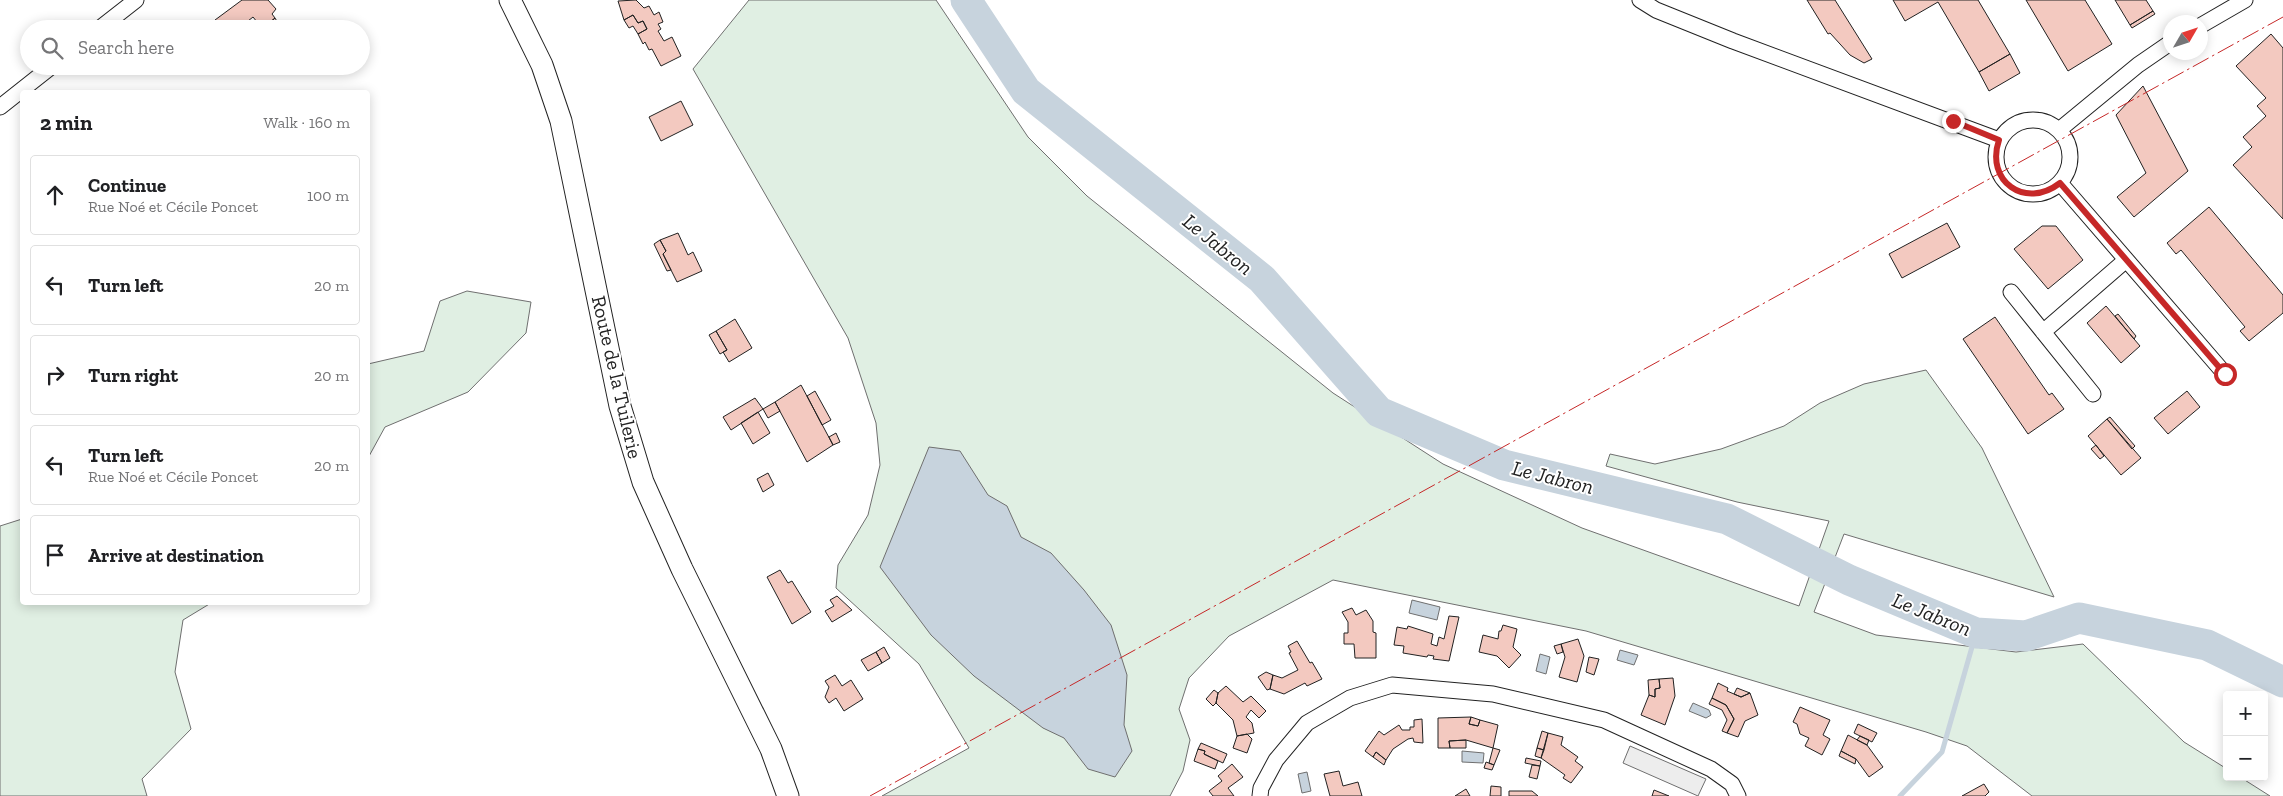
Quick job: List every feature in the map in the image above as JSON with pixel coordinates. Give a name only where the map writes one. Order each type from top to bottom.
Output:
[{"type":"main road","name":"Route de la Tuilerie","points":[[510,0],[542,64],[561,121],[620,406],[643,482],[682,570],[771,749],[788,796]]},
{"type":"street","points":[[110,20],[136,0]]},
{"type":"street","points":[[1640,0],[1656,10],[1999,140]]},
{"type":"street","points":[[2208,21],[2245,0]]},
{"type":"street","points":[[2059,130],[2138,65],[2163,48]]},
{"type":"street","points":[[22,90],[41,75]]},
{"type":"street","points":[[0,107],[20,91]]},
{"type":"street","points":[[2042,120],[2059,130],[2065,137],[2070,156],[2066,175],[2060,183],[2052,189],[2034,194],[2015,190],[2007,184],[1997,168],[1995,158],[1999,140],[2012,125],[2022,121],[2042,120]]},
{"type":"street","points":[[2060,183],[2225,374]]},
{"type":"street","points":[[2044,332],[2126,260]]},
{"type":"street","points":[[2010,292],[2093,394]]},
{"type":"street","points":[[1260,796],[1261,788],[1276,760],[1307,723],[1350,698],[1392,685],[1494,694],[1604,720],[1711,769],[1732,784],[1738,796]]},
{"type":"green space","points":[[749,0],[936,0],[1028,137],[1087,196],[1333,393],[1443,464],[1582,528],[1799,606],[1829,521],[1737,502],[1606,466],[1610,454],[1655,464],[1721,449],[1784,426],[1820,403],[1864,384],[1926,370],[1982,448],[2054,597],[1844,534],[1814,612],[1876,635],[2016,652],[2083,644],[2184,742],[2223,766],[2223,781],[2246,781],[2270,796],[2032,796],[1967,746],[1926,732],[1586,631],[1333,580],[1229,636],[1189,678],[1179,709],[1190,740],[1183,771],[1170,796],[882,796],[969,748],[919,664],[836,588],[838,565],[868,515],[880,465],[876,423],[848,338],[693,69]]},
{"type":"green space","points":[[467,291],[531,302],[526,333],[468,392],[385,427],[370,454],[370,364],[424,351],[440,301]]},
{"type":"green space","points":[[20,520],[20,605],[208,605],[183,620],[175,672],[191,729],[142,779],[147,796],[0,796],[0,526]]},
{"type":"shaded area","points":[[929,447],[960,451],[988,495],[1007,506],[1021,537],[1051,553],[1084,590],[1111,625],[1127,675],[1124,725],[1132,751],[1115,777],[1088,769],[1064,738],[1043,728],[974,676],[931,635],[880,567]]},
{"type":"shaded area","points":[[1412,600],[1440,607],[1437,620],[1409,613]]},
{"type":"shaded area","points":[[1620,650],[1638,655],[1634,665],[1617,660]]},
{"type":"shaded area","points":[[1540,654],[1550,657],[1546,674],[1536,671]]},
{"type":"shaded area","points":[[1693,703],[1709,710],[1711,715],[1706,718],[1689,711]]},
{"type":"shaded area","points":[[1630,746],[1706,779],[1698,796],[1623,763]]},
{"type":"shaded area","points":[[1462,751],[1484,753],[1483,763],[1462,762]]},
{"type":"shaded area","points":[[1307,772],[1311,791],[1302,793],[1298,774]]},
{"type":"building","points":[[242,0],[268,0],[276,9],[272,14],[275,18],[272,20],[255,20],[253,17],[249,20],[215,20]]},
{"type":"building","points":[[636,0],[644,8],[649,6],[654,15],[659,12],[663,22],[658,24],[661,29],[658,31],[664,41],[672,37],[681,56],[661,66],[652,49],[649,50],[645,42],[643,44],[638,34],[647,29],[643,21],[638,23],[633,15],[624,20],[618,1]]},
{"type":"building","points":[[1807,0],[1835,0],[1872,59],[1864,63],[1850,55],[1830,33],[1828,34]]},
{"type":"building","points":[[1893,0],[1978,0],[2010,54],[1979,72],[1938,2],[1905,21]]},
{"type":"building","points":[[2026,0],[2085,0],[2112,44],[2068,71]]},
{"type":"building","points":[[2115,0],[2146,0],[2153,11],[2130,25]]},
{"type":"building","points":[[2153,11],[2155,14],[2132,28],[2130,25]]},
{"type":"building","points":[[633,15],[638,23],[643,21],[647,29],[638,34],[633,26],[629,28],[624,20]]},
{"type":"building","points":[[2271,34],[2283,48],[2283,219],[2233,165],[2252,147],[2243,137],[2266,116],[2257,106],[2266,98],[2236,66]]},
{"type":"building","points":[[2010,54],[2020,73],[1989,91],[1979,72]]},
{"type":"building","points":[[2143,86],[2188,171],[2134,217],[2117,197],[2146,173],[2116,115]]},
{"type":"building","points":[[681,101],[693,125],[661,141],[649,117]]},
{"type":"building","points":[[2209,207],[2283,295],[2283,313],[2249,341],[2240,331],[2245,327],[2181,250],[2176,254],[2167,243]]},
{"type":"building","points":[[1947,223],[1960,247],[1902,278],[1889,254]]},
{"type":"building","points":[[2042,226],[2056,226],[2083,260],[2048,289],[2014,249]]},
{"type":"building","points":[[678,233],[688,255],[693,252],[702,271],[677,282],[663,254],[666,251],[660,240]]},
{"type":"building","points":[[660,240],[666,251],[663,254],[671,270],[667,271],[654,244]]},
{"type":"building","points":[[2106,306],[2140,346],[2121,363],[2087,323]]},
{"type":"building","points":[[2118,314],[2136,336],[2134,339],[2115,316]]},
{"type":"building","points":[[1995,317],[2049,395],[2052,393],[2064,409],[2028,434],[1963,339]]},
{"type":"building","points":[[735,319],[752,348],[729,362],[723,352],[727,350],[716,331]]},
{"type":"building","points":[[716,331],[727,350],[720,354],[709,335]]},
{"type":"building","points":[[801,385],[833,445],[807,462],[775,402]]},
{"type":"building","points":[[815,391],[831,420],[822,425],[807,396]]},
{"type":"building","points":[[2187,391],[2200,407],[2168,434],[2154,418]]},
{"type":"building","points":[[755,398],[763,409],[731,430],[723,417]]},
{"type":"building","points":[[775,402],[780,411],[768,418],[763,409]]},
{"type":"building","points":[[758,412],[770,433],[753,444],[741,423]]},
{"type":"building","points":[[2110,417],[2135,446],[2132,449],[2107,419]]},
{"type":"building","points":[[2107,419],[2141,458],[2121,475],[2088,436]]},
{"type":"building","points":[[836,433],[840,442],[833,445],[829,437]]},
{"type":"building","points":[[2096,445],[2104,456],[2100,459],[2091,449]]},
{"type":"building","points":[[768,473],[774,485],[763,492],[757,479]]},
{"type":"building","points":[[780,570],[788,583],[792,581],[811,612],[792,624],[767,577]]},
{"type":"building","points":[[837,596],[852,610],[832,622],[825,611],[834,606],[830,600]]},
{"type":"building","points":[[1352,608],[1356,615],[1366,610],[1373,621],[1373,632],[1376,633],[1376,658],[1355,658],[1354,644],[1344,644],[1344,633],[1348,633],[1348,622],[1342,612]]},
{"type":"building","points":[[1449,616],[1459,617],[1449,661],[1433,659],[1434,656],[1428,655],[1427,657],[1403,653],[1404,646],[1394,645],[1397,627],[1407,629],[1408,626],[1433,634],[1431,644],[1437,646],[1439,637],[1444,639]]},
{"type":"building","points":[[1503,625],[1517,629],[1513,647],[1521,655],[1509,668],[1497,656],[1479,652],[1483,635],[1498,639],[1499,631],[1501,631]]},
{"type":"building","points":[[1578,639],[1584,656],[1577,682],[1559,677],[1565,657],[1561,644]]},
{"type":"building","points":[[1297,641],[1322,679],[1307,686],[1305,683],[1284,694],[1270,689],[1273,675],[1282,678],[1298,670],[1289,653],[1291,652],[1288,646]]},
{"type":"building","points":[[1561,644],[1563,652],[1557,654],[1554,646]]},
{"type":"building","points":[[884,647],[890,658],[882,663],[876,652]]},
{"type":"building","points":[[876,652],[882,663],[868,671],[861,660]]},
{"type":"building","points":[[1589,657],[1599,659],[1594,675],[1586,672]]},
{"type":"building","points":[[1266,672],[1273,675],[1270,689],[1267,690],[1258,677]]},
{"type":"building","points":[[835,675],[842,686],[851,680],[863,699],[844,711],[836,698],[829,703],[825,697],[829,687],[825,681]]},
{"type":"building","points":[[1673,678],[1675,696],[1665,725],[1641,715],[1649,695],[1655,697],[1655,689],[1660,688],[1659,679]]},
{"type":"building","points":[[1659,679],[1660,688],[1655,689],[1655,697],[1649,695],[1648,680]]},
{"type":"building","points":[[1718,683],[1728,688],[1727,691],[1741,697],[1750,693],[1758,715],[1745,721],[1738,737],[1727,733],[1734,719],[1726,705],[1712,698]]},
{"type":"building","points":[[1226,686],[1243,702],[1251,696],[1266,711],[1259,718],[1251,710],[1246,717],[1252,723],[1254,733],[1237,736],[1233,720],[1216,703],[1218,693]]},
{"type":"building","points":[[1737,688],[1750,693],[1741,697],[1734,694]]},
{"type":"building","points":[[1214,690],[1218,693],[1216,703],[1213,706],[1206,699]]},
{"type":"building","points":[[1712,698],[1726,705],[1734,719],[1727,733],[1722,731],[1727,720],[1722,710],[1709,704]]},
{"type":"building","points":[[1800,707],[1830,720],[1823,735],[1830,739],[1822,755],[1805,746],[1809,738],[1800,734],[1797,724],[1793,722]]},
{"type":"building","points":[[1471,717],[1469,724],[1478,726],[1480,720],[1498,725],[1493,748],[1466,740],[1449,741],[1450,748],[1438,748],[1438,718]]},
{"type":"building","points":[[1471,717],[1480,720],[1478,726],[1469,724]]},
{"type":"building","points":[[1422,719],[1423,743],[1414,742],[1413,738],[1408,739],[1393,749],[1386,760],[1376,752],[1373,757],[1365,751],[1379,731],[1384,735],[1399,725],[1402,730],[1410,730],[1410,727],[1414,727],[1414,720]]},
{"type":"building","points":[[1858,724],[1877,733],[1872,742],[1854,733]]},
{"type":"building","points":[[1542,731],[1548,733],[1544,750],[1537,748]]},
{"type":"building","points":[[1548,733],[1563,737],[1561,745],[1578,757],[1575,761],[1583,767],[1571,783],[1563,778],[1565,775],[1541,758]]},
{"type":"building","points":[[1247,734],[1252,739],[1247,753],[1233,748],[1237,736]]},
{"type":"building","points":[[1848,735],[1867,745],[1883,767],[1869,777],[1856,759],[1841,751]]},
{"type":"building","points":[[1860,736],[1869,740],[1867,745],[1857,740]]},
{"type":"building","points":[[1466,740],[1466,748],[1450,748],[1449,741]]},
{"type":"building","points":[[1201,743],[1227,754],[1223,763],[1204,754],[1205,751],[1198,749]]},
{"type":"building","points":[[1493,748],[1500,750],[1494,765],[1489,763]]},
{"type":"building","points":[[1537,748],[1544,750],[1541,758],[1535,756]]},
{"type":"building","points":[[1198,749],[1205,751],[1204,754],[1218,761],[1215,769],[1194,761]]},
{"type":"building","points":[[1841,751],[1856,759],[1855,764],[1839,756]]},
{"type":"building","points":[[1376,752],[1386,760],[1384,765],[1373,757]]},
{"type":"building","points":[[1526,758],[1541,761],[1540,766],[1525,763]]},
{"type":"building","points":[[1486,762],[1494,765],[1492,770],[1484,768]]},
{"type":"building","points":[[1232,764],[1243,777],[1228,788],[1234,796],[1213,796],[1209,791],[1222,781],[1218,776]]},
{"type":"building","points":[[1532,765],[1540,766],[1537,779],[1529,777]]},
{"type":"building","points":[[1339,771],[1343,786],[1358,782],[1362,796],[1330,796],[1324,774]]},
{"type":"building","points":[[1984,784],[1989,792],[1985,796],[1962,796]]},
{"type":"building","points":[[1491,786],[1501,787],[1501,796],[1490,796]]},
{"type":"building","points":[[1466,789],[1470,796],[1455,796]]},
{"type":"building","points":[[1654,790],[1669,796],[1652,796]]},
{"type":"building","points":[[1509,791],[1532,791],[1538,796],[1509,796]]},
{"type":"waterway","name":"Le Jabron","points":[[966,0],[1026,91],[1262,279],[1379,412],[1504,465],[1727,519],[1849,580],[1976,633],[2026,636],[2079,618],[2207,645],[2283,682]]},
{"type":"waterway","points":[[1900,796],[1942,752],[1976,633]]},
{"type":"power","points":[[870,796],[2283,17]]},
{"type":"route","points":[[1953,121],[1999,140],[1995,158],[1997,168],[2007,184],[2015,190],[2034,194],[2052,189],[2060,183],[2225,374]]}]
